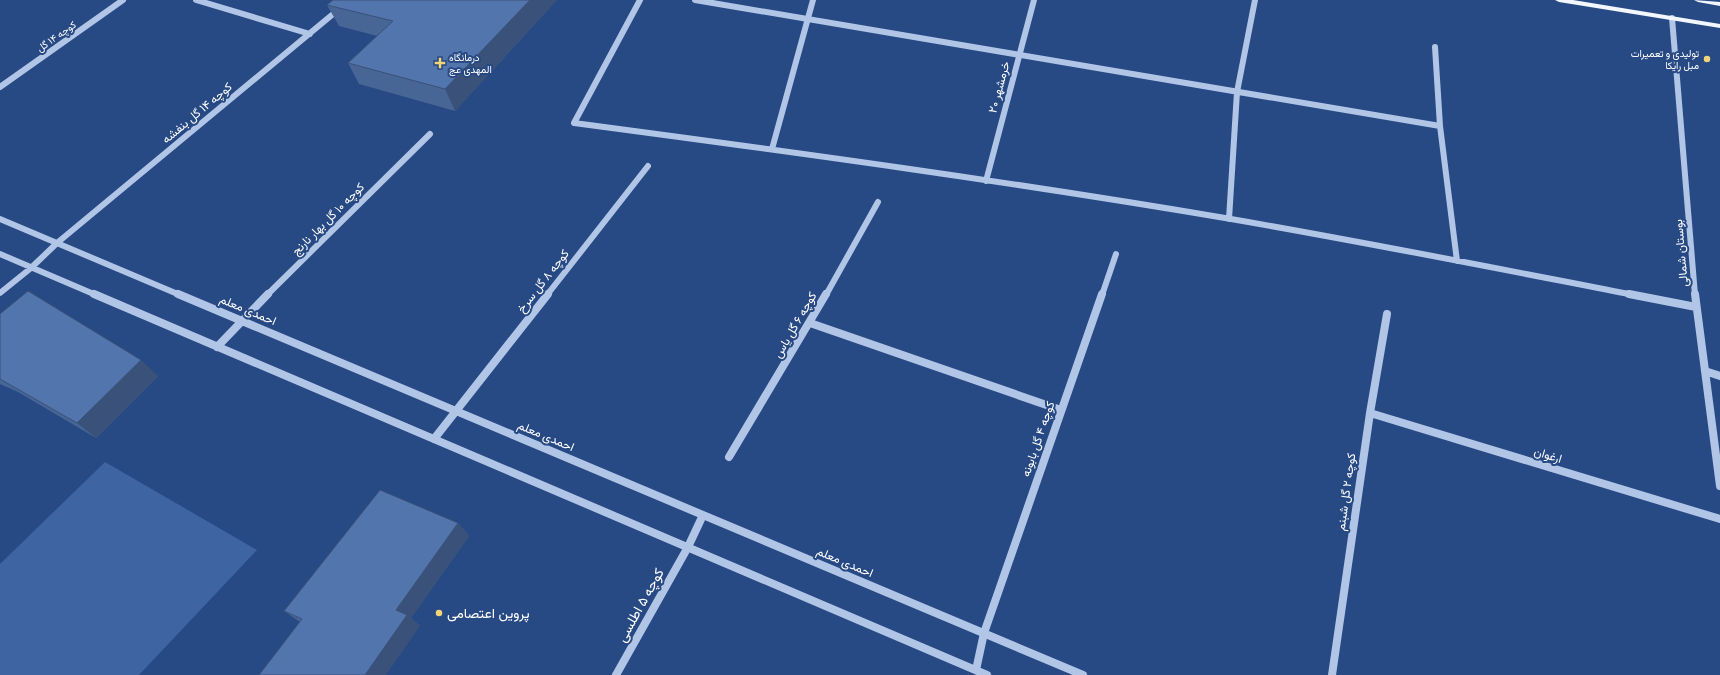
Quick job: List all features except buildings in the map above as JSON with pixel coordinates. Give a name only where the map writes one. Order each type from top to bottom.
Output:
[{"type":"main road","points":[[1559,0],[1720,26]]},
{"type":"main road","points":[[1698,0],[1720,4]]},
{"type":"street","name":"کوچه ۱۴ گل","points":[[0,87],[123,0]]},
{"type":"street","points":[[196,0],[310,34]]},
{"type":"street","name":"کوچه ۱۴ گل بنفشه","points":[[0,293],[31,268],[57,243],[350,0]]},
{"type":"street","points":[[640,0],[574,123],[772,149],[986,180],[1230,219],[1457,260],[1696,307]]},
{"type":"street","points":[[695,0],[1440,126]]},
{"type":"street","points":[[772,149],[813,0]]},
{"type":"street","name":"خرمشهر ۲۰","points":[[986,180],[1034,0]]},
{"type":"street","points":[[1230,219],[1237,92],[1256,0]]},
{"type":"street","name":"بوستان شمالی","points":[[1672,18],[1696,307],[1720,486]]},
{"type":"street","points":[[1436,47],[1440,126],[1457,260]]},
{"type":"street","name":"کوچه ۱۰ گل بهار نارنج","points":[[217,347],[241,321],[430,134]]},
{"type":"street","name":"کوچه ۸ گل سرخ","points":[[434,439],[648,166]]},
{"type":"street","name":"کوچه ۶ گل یاس","points":[[729,458],[810,324],[878,202]]},
{"type":"street","name":"احمدی معلم","points":[[0,219],[1083,675]]},
{"type":"street","points":[[0,254],[987,675]]},
{"type":"street","name":"کوچه ۴ گل بابونه","points":[[976,670],[984,633],[1116,254]]},
{"type":"street","name":"کوچه ۲ گل شبنم","points":[[1332,675],[1370,414],[1387,314]]},
{"type":"street","points":[[810,324],[1061,410]]},
{"type":"street","points":[[1705,371],[1720,376]]},
{"type":"street","name":"ارغوان","points":[[1370,414],[1720,519]]},
{"type":"street","name":"کوچه ۵ اطلسی","points":[[616,675],[688,547],[703,515]]},
{"type":"shaded area","points":[[105,462],[257,550],[139,675],[0,675],[0,564]]},
{"type":"place","name":"تولیدی و تعمیرات مبل رایکا","points":[[1707,59]]},
{"type":"place","name":"درمانگاه المهدی عج","points":[[440,63]]},
{"type":"place","name":"پروین اعتصامی","points":[[439,613]]}]
